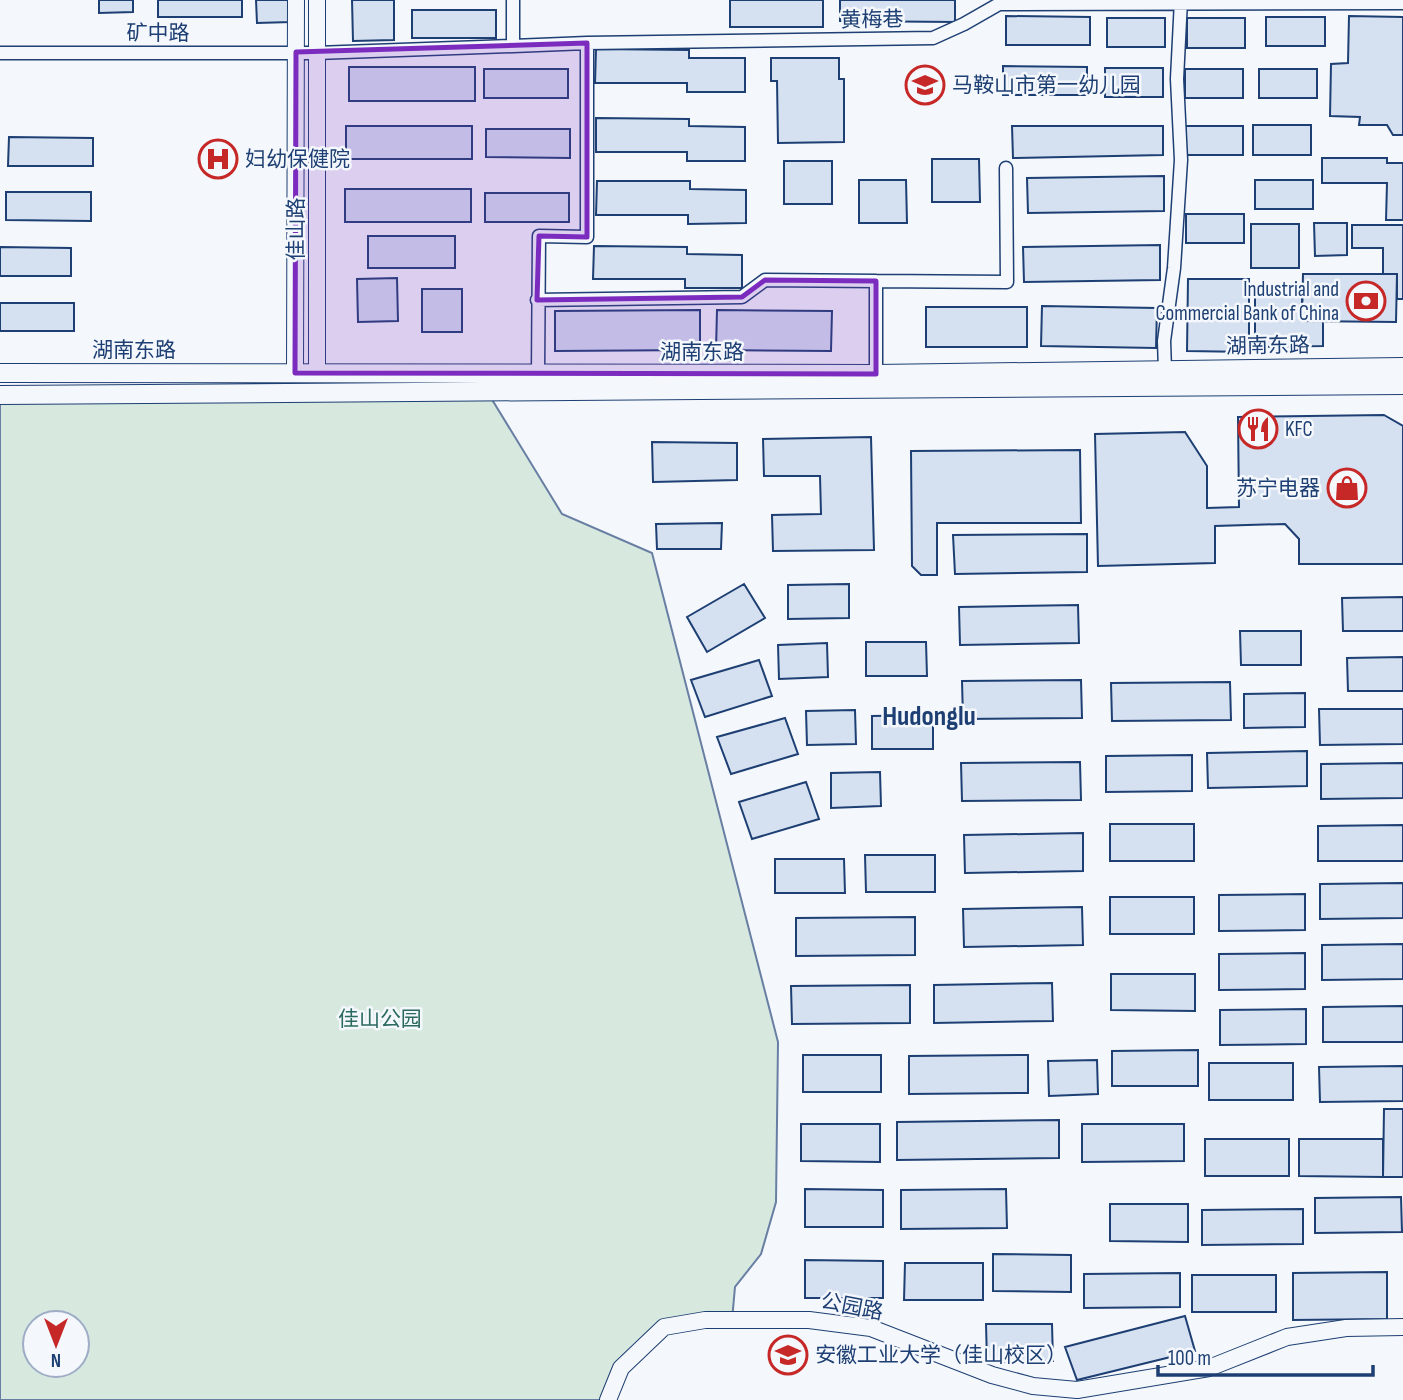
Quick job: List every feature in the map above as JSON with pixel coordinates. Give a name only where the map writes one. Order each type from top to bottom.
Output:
[{"type":"main road","name":"湖南东路","points":[[0,373],[876,374],[1403,367]]},
{"type":"main road","points":[[0,395],[1403,385]]},
{"type":"street","name":"佳山路","points":[[295,373],[296,0]]},
{"type":"street","name":"佳山路","points":[[317,0],[317,373]]},
{"type":"street","points":[[316,53],[513,46],[513,0]]},
{"type":"street","points":[[1165,370],[1164,341],[1174,268],[1181,160],[1177,79],[1181,2]]},
{"type":"street","name":"黄梅巷","points":[[513,46],[933,38],[999,4],[1403,3]]},
{"type":"street","points":[[538,374],[539,236],[587,237],[587,43]]},
{"type":"street","name":"矿中路","points":[[0,53],[316,53]]},
{"type":"street","points":[[537,300],[742,297],[765,280],[1007,282],[1006,168]]},
{"type":"street","points":[[876,281],[876,374]]},
{"type":"street","name":"公园路","points":[[608,1400],[621,1368],[664,1327],[705,1320],[809,1320],[871,1328],[992,1375],[1033,1386],[1077,1390],[1209,1368],[1287,1338],[1346,1328],[1403,1327]]},
{"type":"highlighted area","points":[[587,43],[587,237],[539,236],[537,300],[742,297],[765,280],[876,281],[876,374],[295,373],[296,52]]},
{"type":"green space","name":"佳山公园","points":[[488,393],[562,514],[652,553],[778,1042],[776,1202],[761,1254],[735,1287],[732,1320],[664,1327],[620,1367],[607,1400],[0,1400],[0,395]]},
{"type":"building","points":[[99,0],[133,0],[133,12],[99,13]]},
{"type":"building","points":[[158,0],[242,0],[242,17],[158,17]]},
{"type":"building","points":[[256,0],[291,0],[291,22],[257,23]]},
{"type":"building","points":[[352,0],[394,0],[394,40],[353,41]]},
{"type":"building","points":[[730,0],[823,0],[823,27],[730,27]]},
{"type":"building","points":[[840,0],[955,0],[955,22],[840,21]]},
{"type":"building","points":[[412,10],[496,10],[496,38],[412,38]]},
{"type":"building","points":[[1006,16],[1090,17],[1090,45],[1006,45]]},
{"type":"building","points":[[1349,16],[1403,17],[1403,135],[1393,135],[1387,125],[1359,125],[1360,117],[1330,116],[1331,64],[1348,63]]},
{"type":"building","points":[[1266,17],[1325,17],[1325,46],[1266,46]]},
{"type":"building","points":[[1107,18],[1165,18],[1165,47],[1107,47]]},
{"type":"building","points":[[1187,18],[1245,18],[1245,48],[1187,48]]},
{"type":"building","points":[[596,49],[689,50],[689,58],[745,58],[745,92],[687,92],[687,83],[595,83]]},
{"type":"building","points":[[771,58],[839,58],[839,79],[844,79],[844,142],[778,143],[777,81],[771,81]]},
{"type":"building","points":[[1003,66],[1087,67],[1087,95],[1003,95]]},
{"type":"building","points":[[349,67],[475,67],[475,101],[349,101]]},
{"type":"building","points":[[1105,68],[1163,68],[1163,97],[1105,97]]},
{"type":"building","points":[[484,69],[568,69],[568,98],[484,98]]},
{"type":"building","points":[[1185,69],[1243,69],[1243,98],[1185,98]]},
{"type":"building","points":[[1259,69],[1317,69],[1317,98],[1259,98]]},
{"type":"building","points":[[596,118],[689,119],[689,126],[745,127],[745,161],[687,161],[687,152],[596,152]]},
{"type":"building","points":[[1253,125],[1311,125],[1311,155],[1253,155]]},
{"type":"building","points":[[346,126],[472,126],[472,159],[346,159]]},
{"type":"building","points":[[1012,126],[1163,126],[1163,155],[1013,158]]},
{"type":"building","points":[[1185,126],[1243,126],[1243,155],[1185,155]]},
{"type":"building","points":[[486,129],[570,129],[570,158],[486,157]]},
{"type":"building","points":[[9,137],[93,138],[93,166],[8,166]]},
{"type":"building","points":[[1322,158],[1387,158],[1387,163],[1403,163],[1403,220],[1386,220],[1387,183],[1322,183]]},
{"type":"building","points":[[932,159],[979,159],[980,202],[932,202]]},
{"type":"building","points":[[784,161],[832,161],[832,204],[784,204]]},
{"type":"building","points":[[1164,176],[1164,211],[1028,213],[1027,178]]},
{"type":"building","points":[[859,180],[906,180],[907,223],[859,223]]},
{"type":"building","points":[[1255,180],[1313,180],[1313,209],[1255,209]]},
{"type":"building","points":[[597,181],[690,181],[690,189],[746,190],[746,223],[688,224],[688,215],[596,215]]},
{"type":"building","points":[[345,189],[471,189],[471,222],[345,222]]},
{"type":"building","points":[[6,192],[91,192],[91,221],[6,220]]},
{"type":"building","points":[[485,193],[569,193],[569,222],[485,222]]},
{"type":"building","points":[[1186,214],[1244,214],[1244,243],[1186,243]]},
{"type":"building","points":[[1314,223],[1347,223],[1347,255],[1315,256]]},
{"type":"building","points":[[1251,224],[1299,224],[1299,268],[1251,268]]},
{"type":"building","points":[[1352,225],[1403,225],[1403,299],[1397,299],[1397,274],[1383,274],[1383,248],[1352,248]]},
{"type":"building","points":[[368,236],[455,236],[455,268],[368,268]]},
{"type":"building","points":[[1160,245],[1160,280],[1024,282],[1023,247]]},
{"type":"building","points":[[594,246],[687,247],[687,254],[742,255],[742,288],[685,288],[685,279],[593,279]]},
{"type":"building","points":[[0,247],[71,248],[71,276],[0,276]]},
{"type":"building","points":[[1303,274],[1397,274],[1396,322],[1302,321]]},
{"type":"building","points":[[397,278],[398,321],[358,322],[357,279]]},
{"type":"building","points":[[1188,279],[1249,279],[1249,352],[1187,351]]},
{"type":"building","points":[[1302,285],[1302,321],[1323,321],[1323,346],[1255,347],[1255,286]]},
{"type":"building","points":[[422,289],[462,289],[462,332],[422,332]]},
{"type":"building","points":[[0,303],[74,303],[74,331],[0,331]]},
{"type":"building","points":[[1042,306],[1157,308],[1156,348],[1041,346]]},
{"type":"building","points":[[926,307],[1027,307],[1027,347],[926,347]]},
{"type":"building","points":[[700,310],[700,350],[555,351],[555,311]]},
{"type":"building","points":[[717,310],[832,311],[831,351],[716,350]]},
{"type":"building","points":[[1384,415],[1403,426],[1403,564],[1299,564],[1299,539],[1285,524],[1215,526],[1215,563],[1098,566],[1095,434],[1185,432],[1207,466],[1207,508],[1239,507],[1238,417]]},
{"type":"building","points":[[871,437],[874,550],[773,551],[772,515],[821,514],[820,476],[764,476],[763,439]]},
{"type":"building","points":[[652,442],[737,443],[737,480],[653,482]]},
{"type":"building","points":[[1080,450],[1081,523],[937,523],[937,575],[921,575],[912,566],[911,451]]},
{"type":"building","points":[[722,523],[721,549],[657,549],[656,524]]},
{"type":"building","points":[[1087,534],[1087,572],[955,574],[953,535]]},
{"type":"building","points":[[744,584],[765,618],[707,652],[687,617]]},
{"type":"building","points":[[849,584],[849,618],[788,619],[788,585]]},
{"type":"building","points":[[1403,597],[1403,631],[1343,631],[1342,598]]},
{"type":"building","points":[[1078,605],[1079,643],[960,645],[959,607]]},
{"type":"building","points":[[1240,631],[1301,631],[1301,665],[1241,665]]},
{"type":"building","points":[[866,642],[926,642],[927,676],[866,676]]},
{"type":"building","points":[[827,643],[828,677],[779,679],[778,645]]},
{"type":"building","points":[[1403,657],[1403,691],[1348,691],[1347,658]]},
{"type":"building","points":[[759,660],[772,696],[705,717],[691,680]]},
{"type":"building","points":[[1081,680],[1082,718],[963,719],[962,681]]},
{"type":"building","points":[[1230,682],[1231,720],[1112,721],[1111,683]]},
{"type":"building","points":[[1305,693],[1305,727],[1244,728],[1244,694]]},
{"type":"building","points":[[1319,709],[1403,709],[1403,744],[1320,745]]},
{"type":"building","points":[[855,710],[856,744],[807,745],[806,711]]},
{"type":"building","points":[[933,715],[933,749],[872,749],[872,716]]},
{"type":"building","points":[[785,718],[798,754],[731,774],[717,737]]},
{"type":"building","points":[[1307,751],[1307,786],[1208,788],[1207,753]]},
{"type":"building","points":[[1192,755],[1192,791],[1106,792],[1106,756]]},
{"type":"building","points":[[1080,762],[1081,800],[962,801],[961,763]]},
{"type":"building","points":[[1403,763],[1403,798],[1321,799],[1321,764]]},
{"type":"building","points":[[880,772],[881,806],[831,808],[831,773]]},
{"type":"building","points":[[806,782],[819,819],[752,839],[739,802]]},
{"type":"building","points":[[1110,824],[1194,824],[1194,861],[1110,861]]},
{"type":"building","points":[[1403,825],[1403,861],[1318,861],[1318,826]]},
{"type":"building","points":[[1083,833],[1083,871],[965,873],[964,835]]},
{"type":"building","points":[[865,855],[935,855],[935,892],[866,892]]},
{"type":"building","points":[[775,859],[844,859],[845,893],[775,893]]},
{"type":"building","points":[[1403,883],[1403,918],[1320,919],[1320,884]]},
{"type":"building","points":[[1305,894],[1305,930],[1219,931],[1219,895]]},
{"type":"building","points":[[1110,897],[1194,897],[1194,934],[1110,934]]},
{"type":"building","points":[[1082,907],[1083,945],[964,947],[963,909]]},
{"type":"building","points":[[915,917],[915,955],[796,956],[796,918]]},
{"type":"building","points":[[1403,944],[1403,979],[1322,980],[1322,945]]},
{"type":"building","points":[[1305,953],[1305,989],[1219,990],[1219,954]]},
{"type":"building","points":[[1111,974],[1195,974],[1195,1011],[1111,1010]]},
{"type":"building","points":[[1052,983],[1053,1021],[934,1023],[934,985]]},
{"type":"building","points":[[910,985],[910,1023],[792,1024],[791,986]]},
{"type":"building","points":[[1403,1006],[1403,1042],[1323,1042],[1323,1007]]},
{"type":"building","points":[[1306,1009],[1306,1044],[1220,1045],[1220,1010]]},
{"type":"building","points":[[1198,1050],[1198,1086],[1112,1086],[1112,1051]]},
{"type":"building","points":[[803,1055],[881,1055],[881,1092],[803,1092]]},
{"type":"building","points":[[1028,1055],[1028,1093],[909,1094],[909,1056]]},
{"type":"building","points":[[1097,1060],[1098,1094],[1049,1096],[1048,1061]]},
{"type":"building","points":[[1209,1063],[1293,1063],[1293,1100],[1209,1100]]},
{"type":"building","points":[[1403,1066],[1403,1101],[1320,1102],[1319,1067]]},
{"type":"building","points":[[1384,1109],[1403,1109],[1403,1177],[1383,1177]]},
{"type":"building","points":[[1059,1120],[1059,1158],[897,1160],[897,1122]]},
{"type":"building","points":[[801,1124],[880,1124],[880,1162],[801,1161]]},
{"type":"building","points":[[1082,1124],[1184,1124],[1184,1161],[1082,1162]]},
{"type":"building","points":[[1205,1139],[1289,1139],[1289,1176],[1205,1176]]},
{"type":"building","points":[[1299,1139],[1383,1139],[1383,1177],[1299,1176]]},
{"type":"building","points":[[805,1189],[883,1190],[883,1227],[805,1227]]},
{"type":"building","points":[[1006,1189],[1007,1228],[901,1229],[901,1190]]},
{"type":"building","points":[[1401,1197],[1402,1232],[1315,1233],[1315,1198]]},
{"type":"building","points":[[1110,1204],[1188,1204],[1188,1242],[1110,1241]]},
{"type":"building","points":[[1303,1209],[1303,1244],[1202,1245],[1202,1210]]},
{"type":"building","points":[[993,1254],[1071,1255],[1071,1292],[993,1291]]},
{"type":"building","points":[[805,1260],[883,1261],[883,1298],[805,1298]]},
{"type":"building","points":[[905,1263],[983,1263],[983,1300],[904,1300]]},
{"type":"building","points":[[1387,1272],[1387,1319],[1293,1320],[1293,1273]]},
{"type":"building","points":[[1180,1273],[1180,1307],[1084,1308],[1084,1274]]},
{"type":"building","points":[[1192,1275],[1276,1275],[1276,1312],[1192,1312]]},
{"type":"building","points":[[1185,1316],[1195,1351],[1077,1380],[1065,1347]]},
{"type":"building","points":[[986,1324],[1052,1324],[1053,1361],[987,1362]]},
{"type":"place","name":"马鞍山市第一幼儿园","points":[[925,85]]},
{"type":"place","name":"妇幼保健院","points":[[218,159]]},
{"type":"place","name":"Industrial and Commercial Bank of China","points":[[1366,301]]},
{"type":"place","name":"KFC","points":[[1258,429]]},
{"type":"place","name":"苏宁电器","points":[[1347,488]]},
{"type":"place","name":"安徽工业大学（佳山校区）","points":[[788,1355]]},
{"type":"district","name":"Hudonglu","points":[[929,716]]}]
